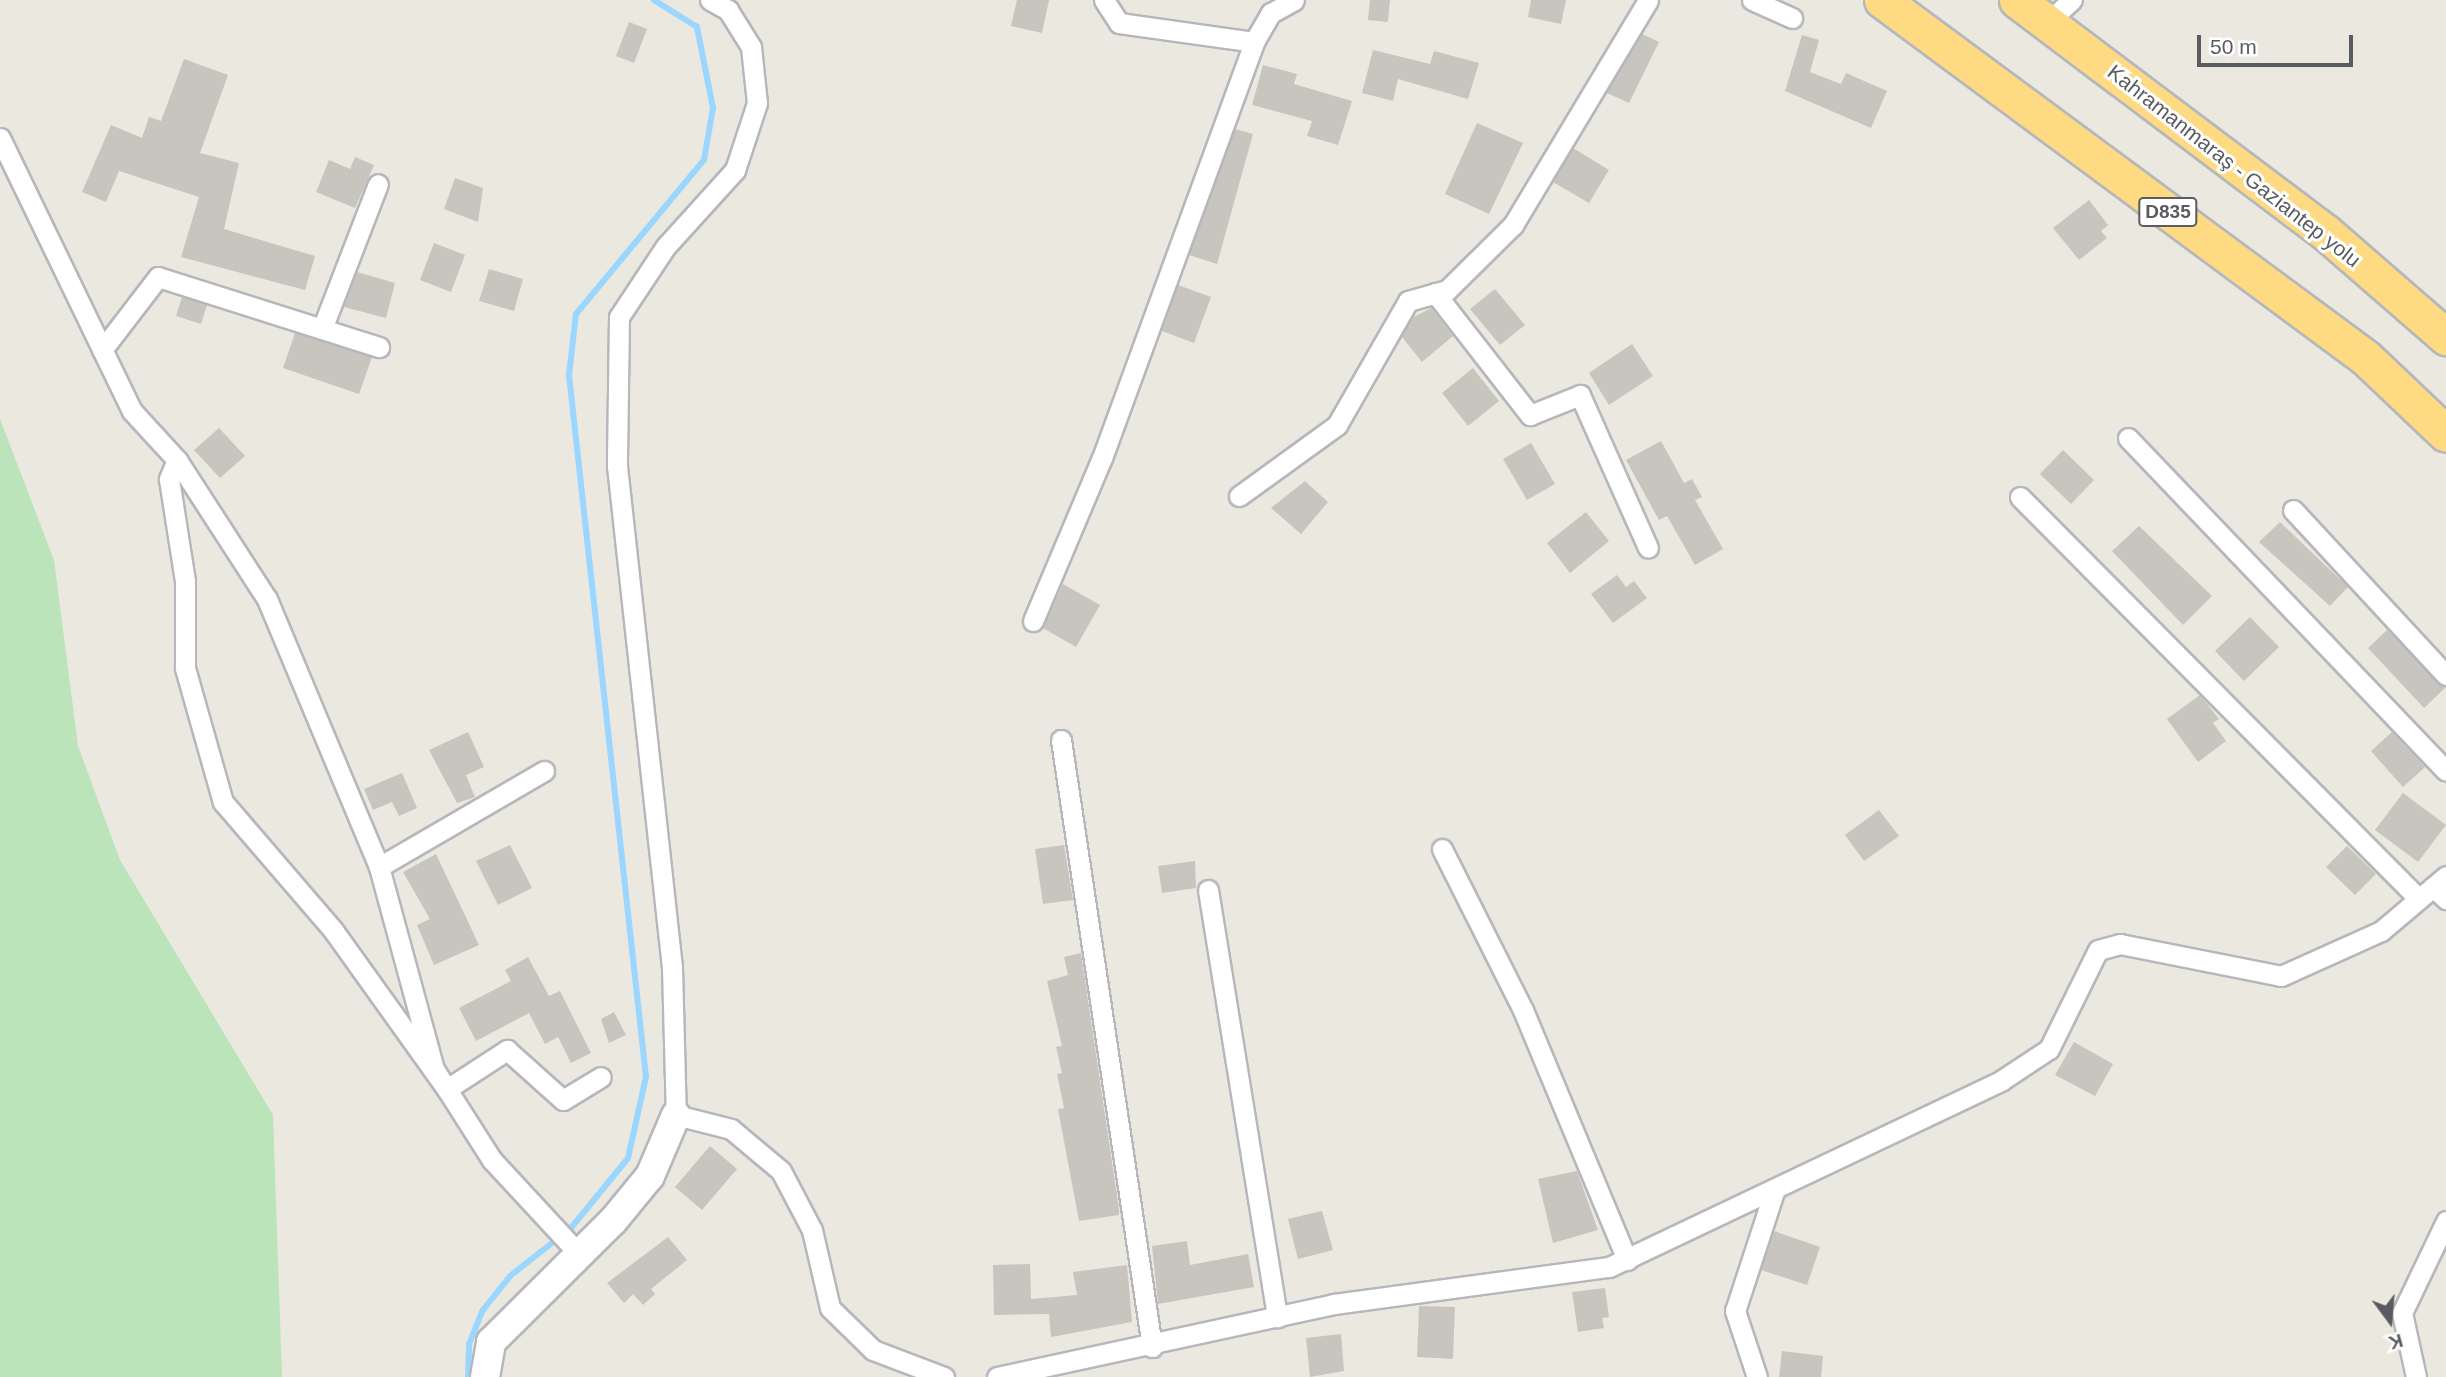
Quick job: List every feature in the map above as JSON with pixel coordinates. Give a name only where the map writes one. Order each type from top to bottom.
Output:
[{"type":"highway","name":"D835","points":[[1882,0],[2366,358],[2446,434]]},
{"type":"highway","name":"Kahramanmaraş - Gaziantep yolu","points":[[2017,0],[2060,11],[2324,230],[2446,337]]},
{"type":"street","points":[[485,1377],[491,1342],[579,1254],[650,1176],[676,1115],[671,954],[618,478],[619,317],[666,246],[735,170],[757,103],[751,47],[728,10],[710,0]]},
{"type":"street","points":[[1104,0],[1119,23],[1254,42]]},
{"type":"street","points":[[1033,621],[1101,458],[1254,42],[1271,13],[1294,0]]},
{"type":"street","points":[[1239,496],[1336,425],[1408,301],[1447,290],[1513,225],[1648,0]]},
{"type":"street","points":[[1752,0],[1792,18]]},
{"type":"street","points":[[0,138],[132,411],[177,460],[267,599],[379,867],[434,1069],[492,1160],[579,1254]]},
{"type":"street","points":[[322,329],[378,184]]},
{"type":"street","points":[[102,349],[158,277],[379,347]]},
{"type":"street","points":[[1436,293],[1530,415],[1580,395],[1648,548]]},
{"type":"street","points":[[2128,438],[2446,771]]},
{"type":"street","points":[[177,460],[169,479],[185,581],[186,668],[223,803],[333,930],[447,1089]]},
{"type":"street","points":[[997,1377],[1152,1347],[1277,1317],[1626,1260],[1774,1192],[2002,1080],[2049,1049],[2098,950],[2120,944],[2281,976],[2381,931],[2436,890],[2020,497]]},
{"type":"street","points":[[2293,510],[2446,675]]},
{"type":"street","points":[[1061,740],[1152,1347]]},
{"type":"street","points":[[379,867],[544,771]]},
{"type":"street","points":[[1442,849],[1523,1010],[1626,1260]]},
{"type":"street","points":[[1208,890],[1277,1317]]},
{"type":"street","points":[[447,1089],[507,1050],[563,1100],[601,1077]]},
{"type":"street","points":[[676,1115],[731,1129],[781,1171],[812,1230],[830,1308],[873,1350],[944,1377]]},
{"type":"street","points":[[1757,1377],[1735,1311],[1774,1192]]},
{"type":"street","points":[[2416,1377],[2402,1313],[2446,1221]]},
{"type":"green space","points":[[0,419],[54,560],[78,746],[120,860],[273,1115],[282,1377],[0,1377]]},
{"type":"building","points":[[1017,0],[1049,0],[1042,33],[1011,26]]},
{"type":"building","points":[[1370,0],[1390,0],[1388,22],[1368,20]]},
{"type":"building","points":[[1531,0],[1566,0],[1561,24],[1528,17]]},
{"type":"building","points":[[629,22],[647,29],[634,63],[616,56]]},
{"type":"building","points":[[1642,34],[1659,42],[1629,103],[1607,93]]},
{"type":"building","points":[[1802,35],[1819,40],[1810,72],[1841,84],[1846,73],[1887,91],[1871,128],[1785,91]]},
{"type":"building","points":[[1373,50],[1430,64],[1434,51],[1479,63],[1468,99],[1398,79],[1393,101],[1362,93]]},
{"type":"building","points":[[184,59],[228,75],[200,153],[239,163],[224,229],[315,256],[305,290],[181,257],[199,197],[119,171],[106,202],[82,192],[111,125],[142,138],[149,117],[161,121]]},
{"type":"building","points":[[1263,65],[1297,74],[1294,84],[1352,101],[1338,145],[1307,136],[1312,121],[1252,105]]},
{"type":"building","points":[[1477,123],[1523,143],[1489,214],[1445,194]]},
{"type":"building","points":[[1235,129],[1253,134],[1217,264],[1189,255]]},
{"type":"building","points":[[1573,148],[1609,170],[1589,203],[1553,182]]},
{"type":"building","points":[[355,157],[374,165],[355,208],[316,192],[329,160],[350,169]]},
{"type":"building","points":[[455,178],[483,188],[478,222],[444,209]]},
{"type":"building","points":[[2089,200],[2108,225],[2101,231],[2107,238],[2079,260],[2053,228]]},
{"type":"building","points":[[434,243],[465,255],[451,292],[420,280]]},
{"type":"building","points":[[489,269],[523,279],[514,311],[479,301]]},
{"type":"building","points":[[357,272],[395,283],[386,318],[344,307]]},
{"type":"building","points":[[1178,285],[1211,297],[1194,343],[1162,331]]},
{"type":"building","points":[[1495,289],[1525,325],[1500,345],[1470,309]]},
{"type":"building","points":[[182,297],[207,305],[201,324],[176,316]]},
{"type":"building","points":[[1431,308],[1453,336],[1422,362],[1402,337],[1412,318]]},
{"type":"building","points":[[295,333],[372,357],[359,394],[283,368]]},
{"type":"building","points":[[1632,344],[1653,376],[1609,405],[1589,373]]},
{"type":"building","points":[[1473,368],[1499,401],[1468,426],[1442,393]]},
{"type":"building","points":[[219,428],[245,456],[220,478],[194,450]]},
{"type":"building","points":[[1661,441],[1684,483],[1692,479],[1702,497],[1695,500],[1723,549],[1695,565],[1667,516],[1659,520],[1626,460]]},
{"type":"building","points":[[1531,443],[1555,484],[1527,500],[1503,459]]},
{"type":"building","points":[[2063,450],[2094,480],[2071,504],[2040,474]]},
{"type":"building","points":[[1305,481],[1328,502],[1301,534],[1271,508]]},
{"type":"building","points":[[1586,512],[1609,541],[1570,573],[1547,543]]},
{"type":"building","points":[[2280,522],[2348,587],[2330,606],[2259,542]]},
{"type":"building","points":[[2139,526],[2212,596],[2183,625],[2112,551]]},
{"type":"building","points":[[1617,575],[1626,587],[1634,581],[1647,598],[1613,623],[1591,594]]},
{"type":"building","points":[[1063,584],[1100,605],[1076,647],[1043,628]]},
{"type":"building","points":[[2250,617],[2279,647],[2244,681],[2215,651]]},
{"type":"building","points":[[2387,630],[2446,687],[2424,708],[2368,648]]},
{"type":"building","points":[[2200,695],[2219,719],[2213,723],[2226,741],[2198,762],[2167,719]]},
{"type":"building","points":[[468,732],[484,767],[466,775],[475,797],[457,803],[429,750]]},
{"type":"building","points":[[2392,732],[2425,767],[2403,787],[2371,751]]},
{"type":"building","points":[[402,773],[417,808],[399,816],[392,802],[373,810],[364,789]]},
{"type":"building","points":[[2403,793],[2446,825],[2418,862],[2375,830]]},
{"type":"building","points":[[1879,810],[1899,836],[1864,861],[1845,835]]},
{"type":"building","points":[[510,845],[532,888],[498,905],[476,861]]},
{"type":"building","points":[[1064,845],[1073,900],[1043,904],[1035,849]]},
{"type":"building","points":[[2347,846],[2376,874],[2355,895],[2326,867]]},
{"type":"building","points":[[436,854],[479,945],[434,965],[417,925],[430,919],[403,872]]},
{"type":"building","points":[[1195,861],[1196,888],[1162,893],[1158,866]]},
{"type":"building","points":[[1081,953],[1119,1215],[1079,1221],[1058,1109],[1064,1108],[1057,1074],[1062,1073],[1056,1047],[1062,1046],[1047,981],[1068,975],[1064,957]]},
{"type":"building","points":[[528,957],[549,996],[560,991],[591,1053],[571,1063],[558,1037],[545,1044],[529,1013],[476,1041],[459,1008],[511,981],[505,970]]},
{"type":"building","points":[[614,1012],[626,1035],[609,1043],[601,1019]]},
{"type":"building","points":[[2074,1042],[2113,1064],[2095,1096],[2055,1075]]},
{"type":"building","points":[[710,1146],[737,1169],[702,1210],[675,1187]]},
{"type":"building","points":[[1577,1171],[1598,1230],[1553,1243],[1538,1179]]},
{"type":"building","points":[[1322,1211],[1333,1250],[1298,1259],[1288,1219]]},
{"type":"building","points":[[1774,1231],[1820,1247],[1807,1285],[1761,1270]]},
{"type":"building","points":[[668,1237],[687,1260],[651,1289],[655,1294],[643,1305],[633,1294],[624,1303],[607,1283]]},
{"type":"building","points":[[1187,1241],[1190,1265],[1248,1254],[1254,1287],[1158,1304],[1152,1246]]},
{"type":"building","points":[[1030,1264],[1031,1299],[1077,1295],[1073,1272],[1127,1265],[1132,1322],[1051,1337],[1049,1314],[994,1315],[993,1265]]},
{"type":"building","points":[[1605,1288],[1609,1317],[1602,1318],[1604,1328],[1578,1332],[1572,1292]]},
{"type":"building","points":[[1419,1306],[1455,1307],[1453,1359],[1417,1357]]},
{"type":"building","points":[[1341,1334],[1344,1371],[1310,1377],[1306,1338]]},
{"type":"building","points":[[1782,1351],[1823,1356],[1821,1377],[1779,1377]]},
{"type":"waterway","points":[[468,1377],[469,1344],[483,1310],[510,1276],[571,1228],[628,1158],[646,1077],[569,375],[576,314],[704,160],[713,108],[697,27],[654,0]]}]
